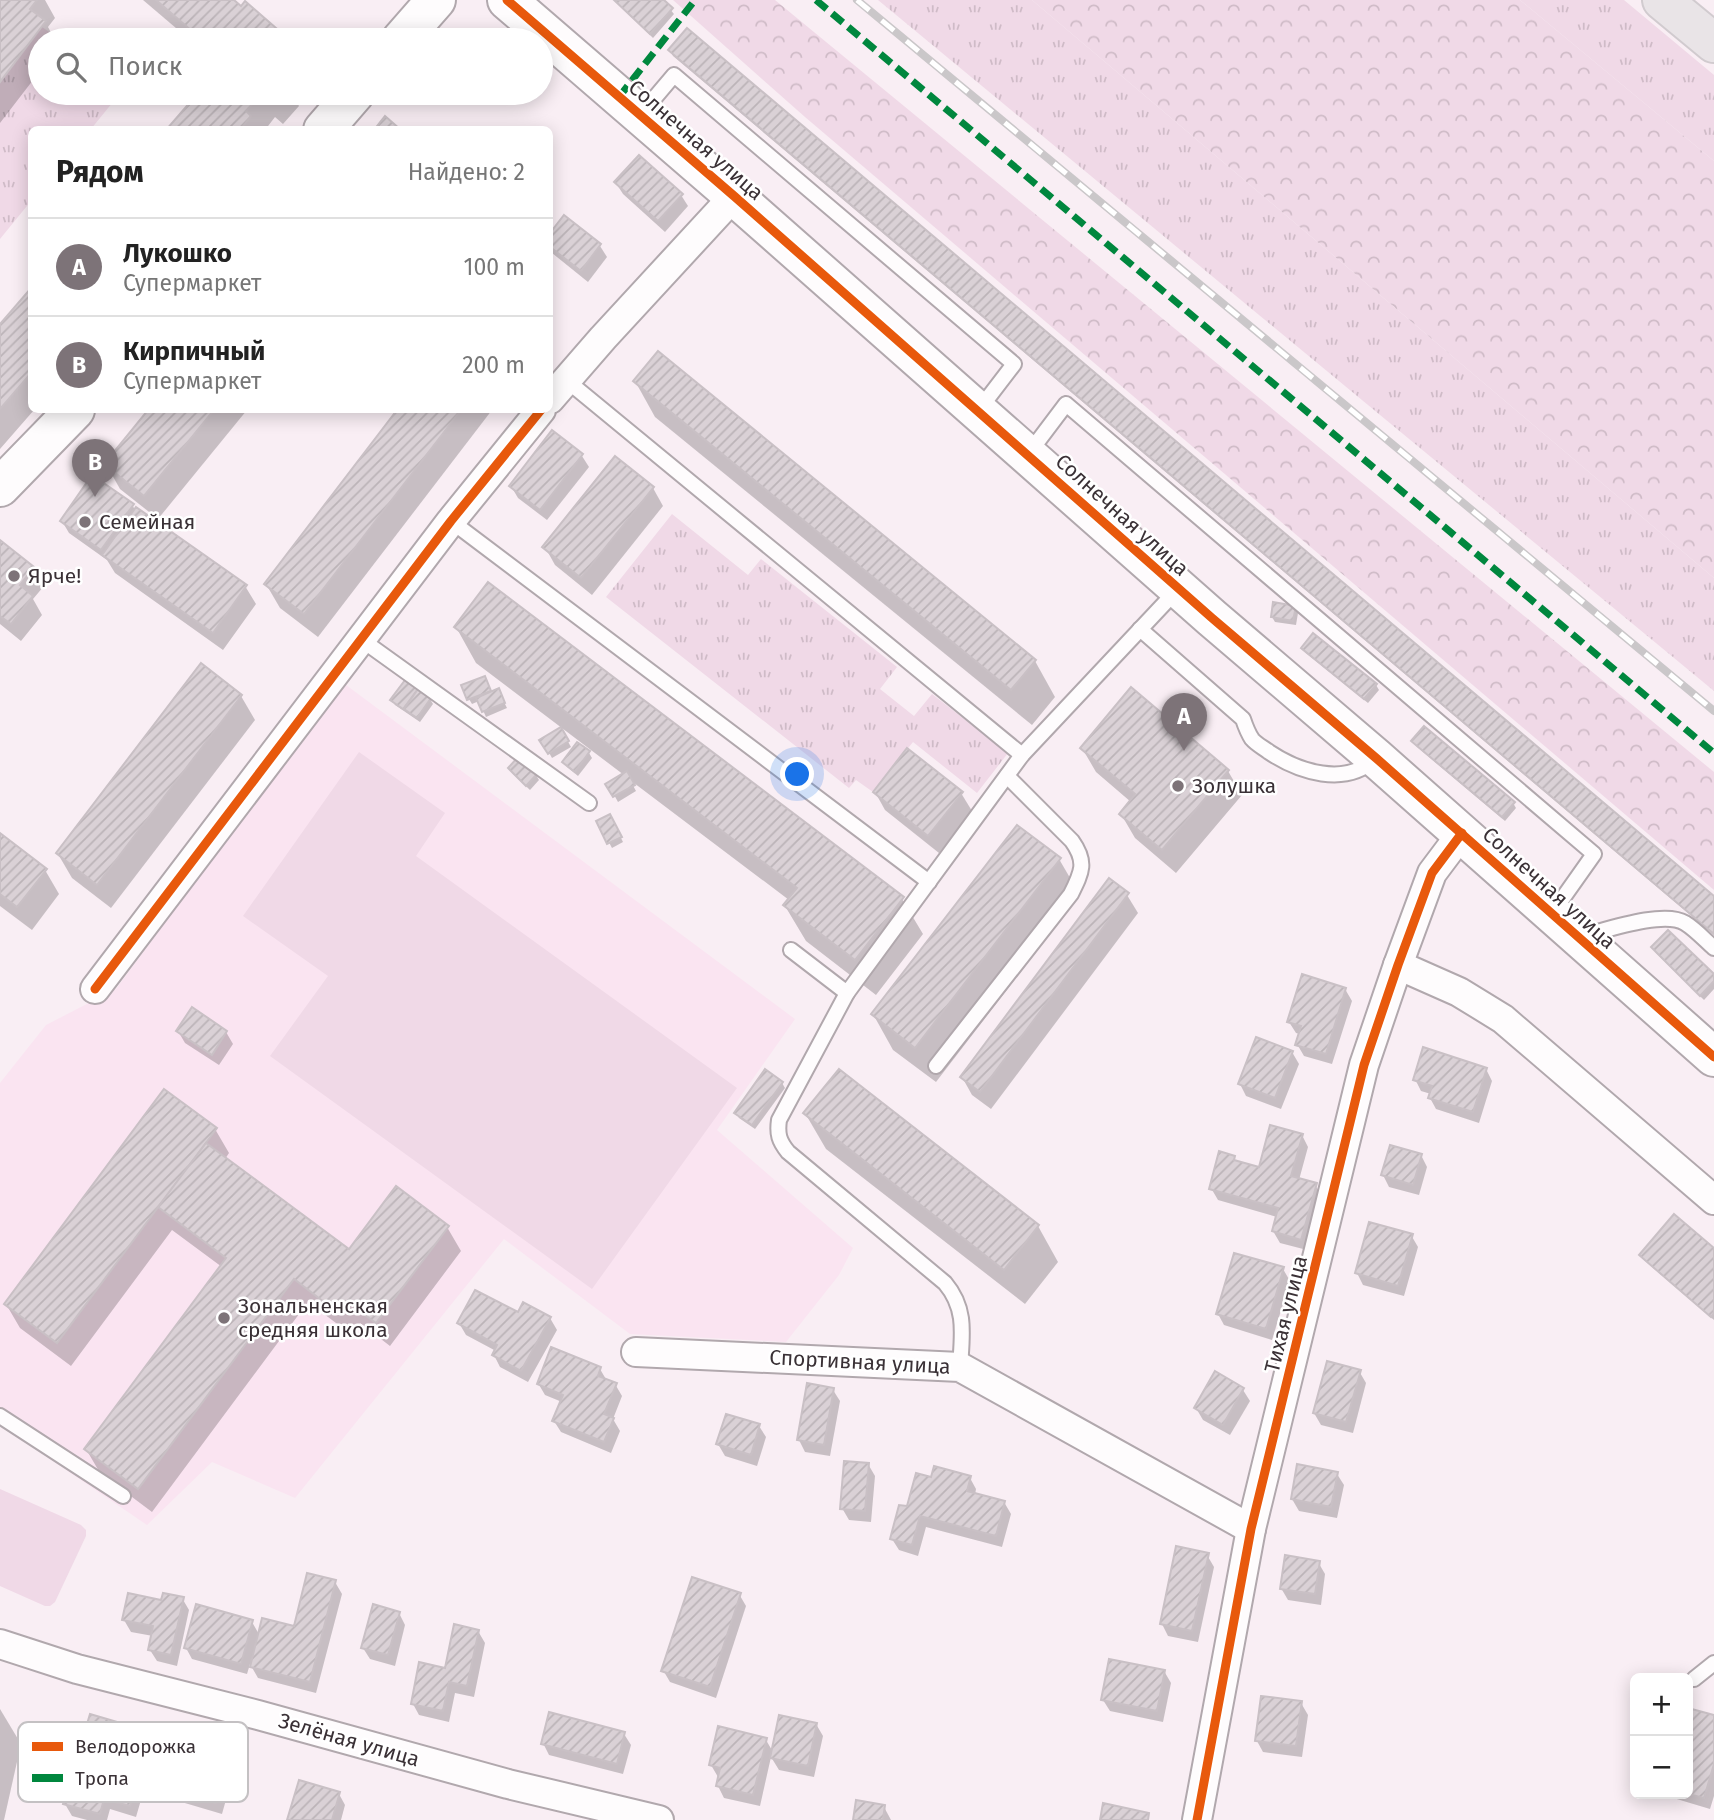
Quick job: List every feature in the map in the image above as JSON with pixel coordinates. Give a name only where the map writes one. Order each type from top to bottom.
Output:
[{"type":"main road","points":[[1662,0],[1714,43]]},
{"type":"street","points":[[412,28],[436,0]]},
{"type":"street","name":"Солнечная улица","points":[[507,0],[539,28]]},
{"type":"street","name":"Солнечная улица","points":[[553,40],[1462,833],[1714,1057]]},
{"type":"street","points":[[326,126],[345,105]]},
{"type":"street","points":[[557,389],[734,196]]},
{"type":"street","points":[[0,487],[72,413]]},
{"type":"street","points":[[95,989],[451,521],[539,413]]},
{"type":"street","name":"Тихая улица","points":[[1197,1820],[1251,1529],[1364,1065],[1432,873],[1462,833]]},
{"type":"street","points":[[1398,965],[1459,992],[1503,1018],[1714,1200]]},
{"type":"street","name":"Спортивная улица","points":[[636,1352],[960,1367],[1251,1529]]},
{"type":"street","name":"Зелёная улица","points":[[0,1644],[76,1669],[258,1715],[508,1784],[659,1820]]},
{"type":"lane","points":[[640,115],[674,75],[1014,364],[978,411]]},
{"type":"lane","points":[[557,389],[1023,755]]},
{"type":"lane","points":[[1028,455],[1066,404],[1594,854],[1565,925],[1641,920],[1684,922],[1714,948]]},
{"type":"lane","points":[[451,521],[929,883]]},
{"type":"lane","points":[[960,1367],[962,1322],[960,1307],[950,1288],[788,1152],[780,1142],[777,1131],[779,1120],[847,993],[1007,776],[1023,755],[1179,588]]},
{"type":"lane","points":[[1140,629],[1242,719],[1251,738],[1283,761],[1312,773],[1332,774],[1352,772],[1367,766],[1376,758]]},
{"type":"lane","points":[[362,640],[589,803]]},
{"type":"lane","points":[[936,1066],[1071,894],[1083,866],[1072,841],[1007,776]]},
{"type":"lane","points":[[791,950],[847,993]]},
{"type":"lane","points":[[0,1416],[123,1496]]},
{"type":"lane","points":[[1693,1679],[1714,1663]]},
{"type":"shaded area","points":[[342,682],[795,1019],[717,1130],[853,1248],[839,1275],[786,1342],[630,1334],[504,1239],[295,1498],[212,1462],[147,1525],[0,1425],[0,1083],[46,1025],[116,989]]},
{"type":"green space","points":[[673,0],[775,0],[1714,772],[1714,890],[805,117]]},
{"type":"green space","points":[[878,0],[1032,0],[1714,578],[1714,691]]},
{"type":"green space","points":[[1032,0],[1520,0],[1714,161],[1714,578]]},
{"type":"green space","points":[[1520,0],[1624,0],[1714,75],[1714,161]]},
{"type":"green space","points":[[28,45],[28,105],[111,105],[93,126],[28,126],[28,205],[0,239],[0,82]]},
{"type":"green space","points":[[672,514],[748,575],[761,559],[897,667],[880,689],[914,716],[932,694],[1008,753],[977,793],[913,742],[873,792],[856,780],[849,788],[606,597]]},
{"type":"green space","points":[[359,752],[445,813],[416,856],[737,1088],[592,1289],[270,1056],[328,976],[243,916]]},
{"type":"green space","points":[[0,1489],[81,1525],[86,1530],[86,1536],[55,1602],[50,1606],[0,1586]]},
{"type":"building","points":[[0,0],[37,0],[30,9],[46,21],[41,28],[28,28],[28,45],[0,82]]},
{"type":"building","points":[[156,0],[234,0],[241,6],[245,1],[276,28],[189,28]]},
{"type":"building","points":[[614,0],[664,0],[673,8],[650,34]]},
{"type":"building","points":[[687,28],[1714,896],[1714,934],[668,50]]},
{"type":"building","points":[[188,105],[251,105],[246,111],[251,116],[243,126],[169,126]]},
{"type":"building","points":[[385,116],[396,126],[377,126]]},
{"type":"building","points":[[639,155],[683,194],[658,221],[614,182]]},
{"type":"building","points":[[564,215],[601,244],[581,271],[553,249],[553,229]]},
{"type":"building","points":[[28,292],[28,377],[0,409],[0,324]]},
{"type":"building","points":[[658,351],[1036,660],[1011,690],[633,381]]},
{"type":"building","points":[[146,413],[212,413],[144,496],[104,464]]},
{"type":"building","points":[[395,413],[459,413],[304,614],[264,584]]},
{"type":"building","points":[[552,430],[583,454],[540,510],[509,486]]},
{"type":"building","points":[[615,456],[654,487],[581,578],[542,547]]},
{"type":"building","points":[[92,475],[134,504],[101,550],[60,521]]},
{"type":"building","points":[[136,507],[247,585],[213,633],[102,555]]},
{"type":"building","name":"Ярче!","points":[[0,540],[34,567],[20,585],[33,596],[11,624],[0,616]]},
{"type":"building","points":[[488,582],[904,897],[855,960],[783,905],[797,888],[454,627]]},
{"type":"building","points":[[1273,602],[1296,606],[1293,621],[1271,617]]},
{"type":"building","points":[[1313,633],[1377,684],[1364,699],[1301,648]]},
{"type":"building","points":[[201,663],[242,695],[97,885],[56,853]]},
{"type":"building","points":[[485,676],[491,691],[467,700],[461,685]]},
{"type":"building","points":[[405,680],[418,689],[403,709],[390,700]]},
{"type":"building","points":[[1131,687],[1229,770],[1162,850],[1119,814],[1135,794],[1080,748]]},
{"type":"building","points":[[499,688],[505,703],[482,712],[476,698]]},
{"type":"building","points":[[418,689],[431,698],[417,718],[404,709]]},
{"type":"building","points":[[1424,726],[1515,802],[1502,817],[1411,741]]},
{"type":"building","points":[[561,727],[569,741],[548,754],[539,740]]},
{"type":"building","points":[[577,742],[590,751],[575,772],[562,762]]},
{"type":"building","points":[[907,748],[963,792],[928,836],[873,792]]},
{"type":"building","points":[[519,756],[537,774],[526,786],[508,768]]},
{"type":"building","points":[[627,771],[635,785],[613,797],[605,784]]},
{"type":"building","points":[[610,814],[622,837],[607,844],[596,821]]},
{"type":"building","points":[[1017,825],[1061,858],[915,1048],[871,1014]]},
{"type":"building","points":[[0,833],[47,869],[17,907],[0,894]]},
{"type":"building","points":[[1109,878],[1129,893],[980,1092],[960,1077]]},
{"type":"building","points":[[1668,930],[1714,974],[1714,981],[1700,996],[1651,947]]},
{"type":"building","points":[[1302,974],[1346,988],[1326,1054],[1295,1045],[1301,1026],[1287,1022]]},
{"type":"building","points":[[192,1007],[227,1031],[212,1055],[176,1031]]},
{"type":"building","points":[[1256,1037],[1293,1051],[1275,1098],[1238,1084]]},
{"type":"building","points":[[1423,1047],[1487,1068],[1473,1112],[1428,1098],[1432,1086],[1413,1080]]},
{"type":"building","points":[[765,1069],[783,1082],[752,1125],[734,1113]]},
{"type":"building","points":[[839,1069],[1039,1225],[1004,1270],[803,1113]]},
{"type":"building","points":[[164,1089],[217,1128],[57,1343],[4,1304]]},
{"type":"building","points":[[1270,1125],[1303,1134],[1291,1176],[1317,1183],[1301,1240],[1272,1231],[1278,1208],[1209,1189],[1219,1151],[1235,1156],[1234,1160],[1259,1167]]},
{"type":"building","name":"Зональненская средняя школа","points":[[206,1143],[349,1249],[396,1186],[449,1226],[376,1323],[346,1301],[337,1312],[294,1279],[138,1489],[84,1449],[226,1258],[158,1207]]},
{"type":"building","points":[[1390,1145],[1422,1154],[1413,1185],[1381,1175]]},
{"type":"building","points":[[1674,1214],[1714,1248],[1714,1313],[1711,1317],[1639,1255]]},
{"type":"building","points":[[1369,1222],[1413,1234],[1398,1286],[1355,1273]]},
{"type":"building","points":[[1234,1253],[1284,1267],[1266,1329],[1216,1314]]},
{"type":"building","points":[[475,1290],[518,1312],[523,1302],[551,1317],[521,1371],[492,1355],[497,1345],[457,1323]]},
{"type":"building","points":[[551,1347],[601,1367],[598,1376],[617,1383],[604,1414],[614,1418],[604,1442],[552,1421],[563,1395],[537,1384]]},
{"type":"building","points":[[1327,1361],[1361,1370],[1346,1422],[1313,1413]]},
{"type":"building","points":[[1215,1371],[1244,1388],[1223,1425],[1194,1408]]},
{"type":"building","points":[[807,1383],[834,1388],[824,1445],[797,1440]]},
{"type":"building","points":[[726,1414],[760,1424],[751,1455],[716,1444]]},
{"type":"building","points":[[844,1461],[869,1463],[865,1511],[840,1509]]},
{"type":"building","points":[[1297,1464],[1338,1472],[1331,1507],[1291,1499]]},
{"type":"building","points":[[934,1466],[971,1476],[967,1491],[1005,1501],[996,1536],[920,1516],[912,1545],[890,1539],[899,1505],[907,1506],[916,1473],[931,1477]]},
{"type":"building","points":[[1176,1546],[1209,1553],[1192,1631],[1160,1624]]},
{"type":"building","points":[[1285,1555],[1320,1561],[1315,1594],[1280,1589]]},
{"type":"building","points":[[307,1573],[336,1580],[310,1682],[250,1667],[262,1618],[294,1626]]},
{"type":"building","points":[[692,1577],[741,1593],[710,1687],[661,1671]]},
{"type":"building","points":[[128,1593],[161,1600],[163,1593],[184,1597],[171,1655],[148,1650],[153,1626],[122,1620]]},
{"type":"building","points":[[196,1604],[253,1620],[241,1664],[184,1648]]},
{"type":"building","points":[[373,1604],[400,1612],[388,1655],[361,1648]]},
{"type":"building","points":[[454,1624],[479,1630],[467,1686],[449,1682],[443,1711],[411,1704],[419,1662],[445,1668]]},
{"type":"building","points":[[1109,1659],[1165,1670],[1157,1711],[1101,1700]]},
{"type":"building","points":[[1261,1696],[1302,1701],[1296,1746],[1255,1741]]},
{"type":"building","points":[[1693,1709],[1714,1715],[1714,1764],[1704,1798],[1693,1795]]},
{"type":"building","points":[[549,1712],[625,1732],[617,1764],[541,1744]]},
{"type":"building","points":[[90,1714],[117,1722],[88,1722]]},
{"type":"building","points":[[779,1715],[817,1723],[808,1766],[770,1758]]},
{"type":"building","points":[[718,1726],[767,1738],[753,1795],[716,1786],[720,1768],[709,1765]]},
{"type":"building","points":[[299,1780],[340,1792],[332,1820],[287,1820]]},
{"type":"building","points":[[856,1800],[885,1805],[883,1820],[853,1820]]},
{"type":"building","points":[[64,1802],[103,1802],[100,1814]]},
{"type":"building","points":[[115,1802],[131,1802],[130,1806]]},
{"type":"building","points":[[1103,1803],[1149,1813],[1148,1820],[1100,1820]]},
{"type":"railway","points":[[857,0],[1714,711]]},
{"type":"marked path","points":[[619,97],[695,0]]},
{"type":"marked path","points":[[816,0],[1714,753]]},
{"type":"cycle path","points":[[507,0],[539,28]]},
{"type":"cycle path","points":[[553,40],[1212,618],[1376,758],[1714,1057]]},
{"type":"cycle path","points":[[95,989],[451,521],[539,413]]},
{"type":"cycle path","points":[[1197,1820],[1251,1529],[1364,1065],[1432,873],[1462,833]]},
{"type":"place","name":"Кирпичный","points":[[95,497]]},
{"type":"place","name":"Семейная","points":[[85,522]]},
{"type":"place","name":"Ярче!","points":[[14,576]]},
{"type":"place","name":"Лукошко","points":[[1184,751]]},
{"type":"place","name":"Золушка","points":[[1178,786]]},
{"type":"place","name":"Зональненская средняя школа","points":[[224,1318]]}]
